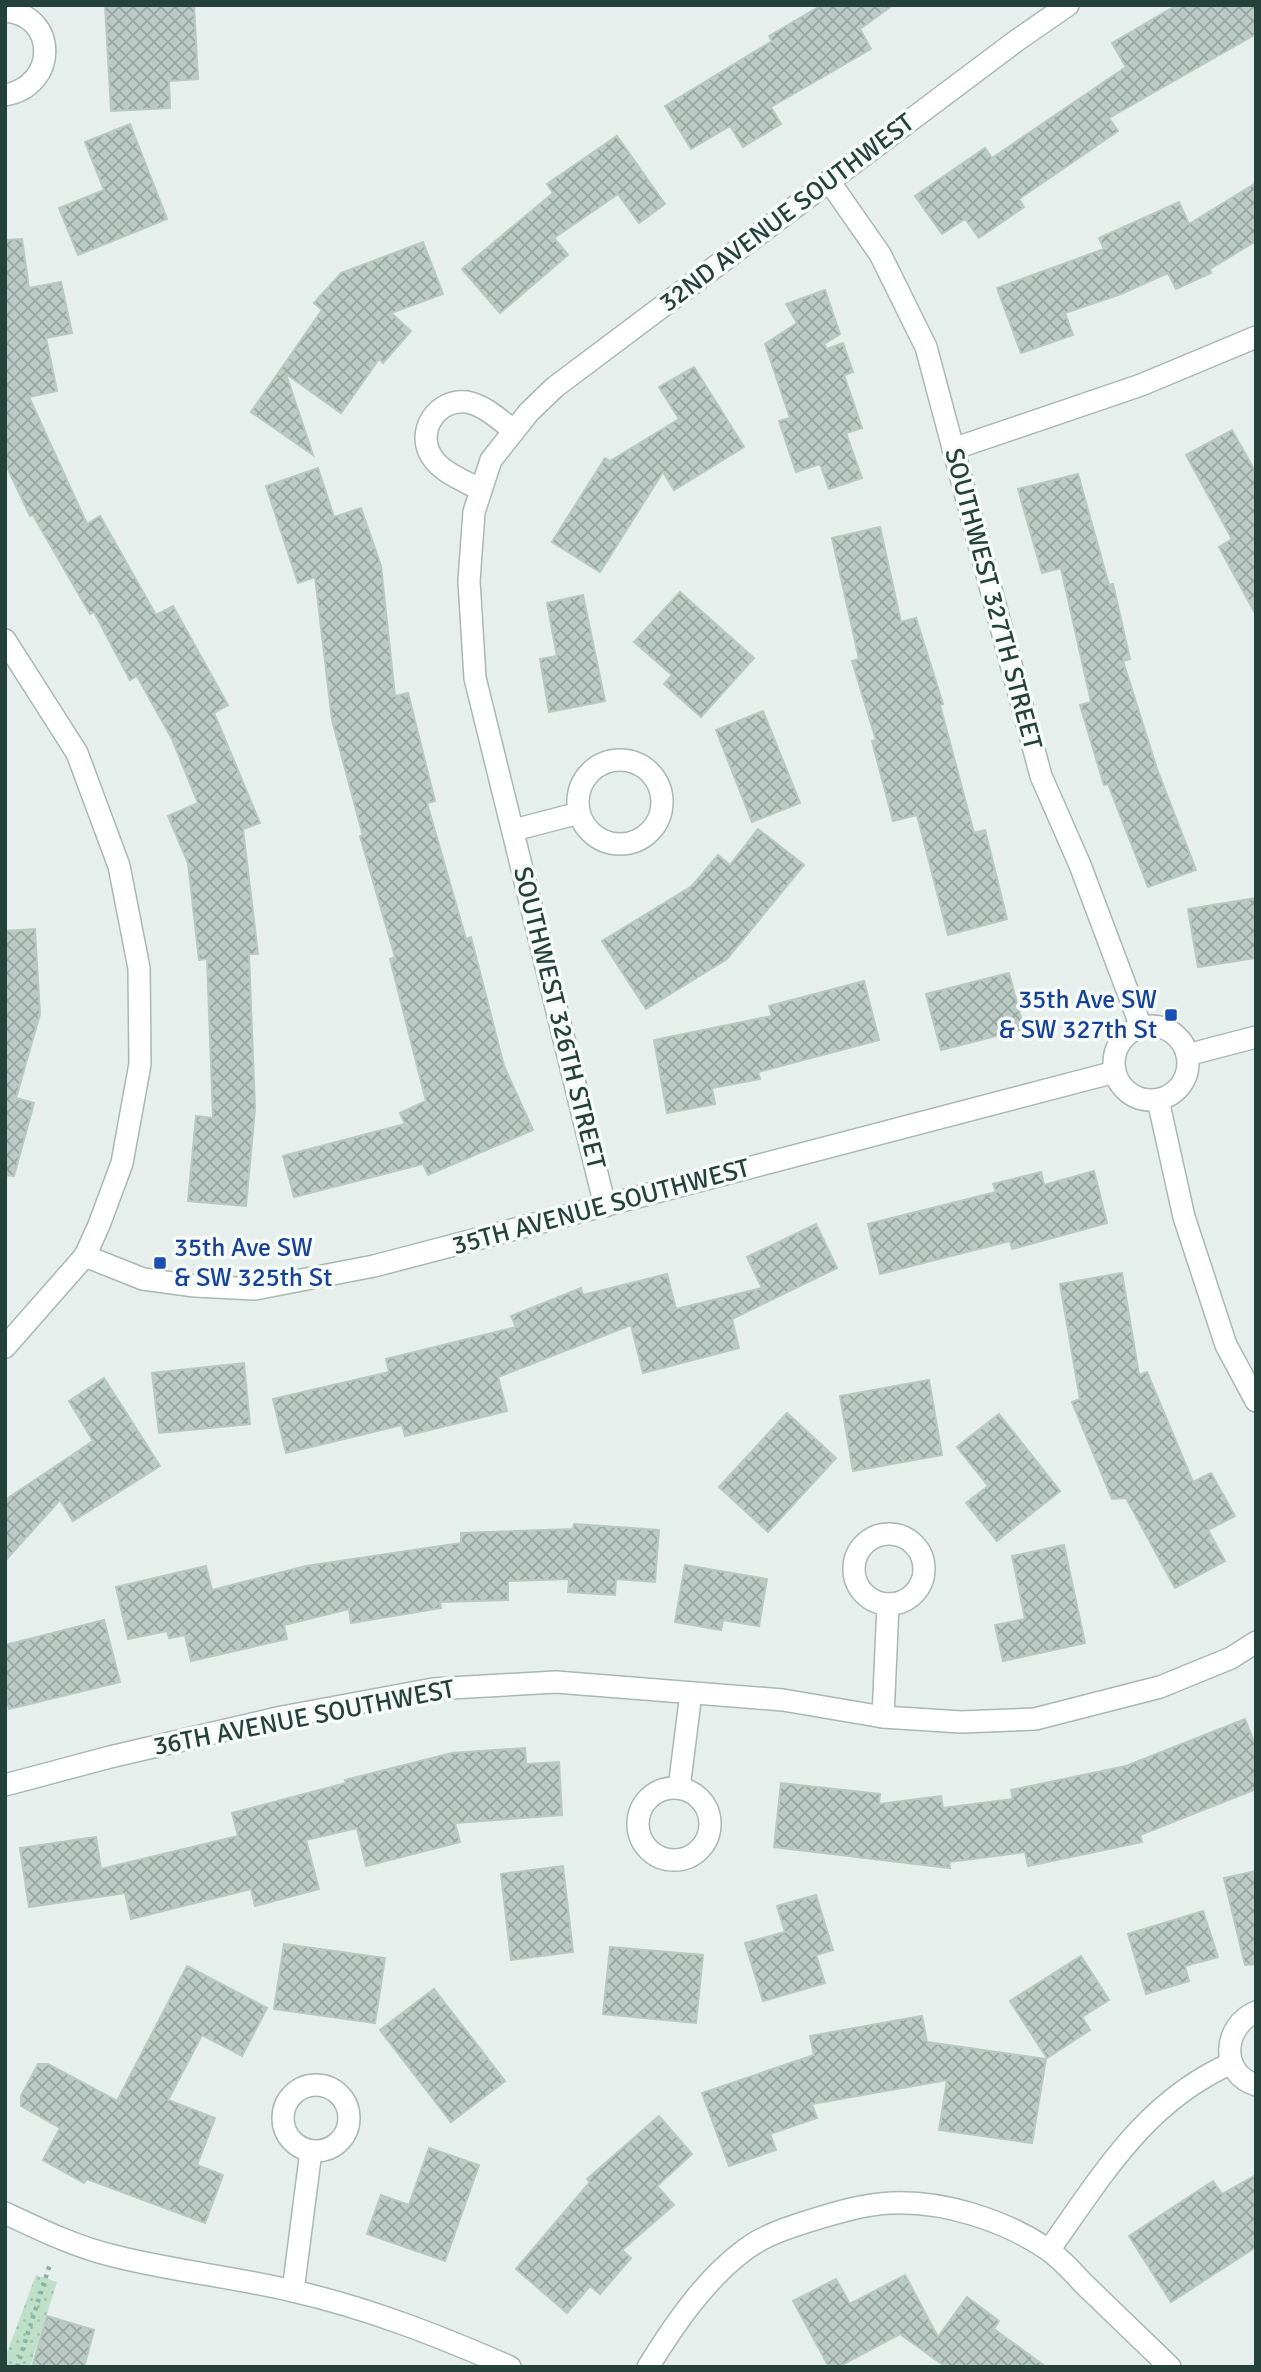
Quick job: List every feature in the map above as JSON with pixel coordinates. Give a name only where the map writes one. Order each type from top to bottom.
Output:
[{"type":"street","name":"32ND AVENUE SOUTHWEST","points":[[491,460],[513,430],[555,387],[1016,41],[1068,5]]},
{"type":"street","points":[[5,11],[13,11],[27,18],[37,28],[44,41],[45,56],[34,83],[21,91],[5,95]]},
{"type":"street","name":"SOUTHWEST 327TH STREET","points":[[830,181],[880,254],[926,347],[1041,776],[1080,865],[1141,1027]]},
{"type":"street","points":[[953,449],[1140,385],[1256,337]]},
{"type":"street","points":[[481,490],[443,468],[433,458],[426,446],[426,432],[431,419],[440,408],[453,402],[467,402],[481,407],[513,430]]},
{"type":"street","name":"SOUTHWEST 326TH STREET","points":[[491,460],[474,512],[469,582],[475,678],[604,1206]]},
{"type":"street","points":[[5,640],[77,753],[119,866],[139,968],[140,1064],[122,1163],[85,1256],[5,1347]]},
{"type":"street","name":"SOUTHWEST 326TH STREET","points":[[514,830],[579,813]]},
{"type":"street","points":[[1141,1027],[1164,1028],[1175,1034],[1187,1055],[1185,1079],[1169,1096],[1158,1100],[1136,1097],[1126,1091],[1115,1072],[1116,1049],[1122,1040],[1141,1027]]},
{"type":"street","points":[[1187,1055],[1256,1037]]},
{"type":"street","name":"35TH AVENUE SOUTHWEST","points":[[85,1256],[143,1279],[195,1286],[255,1289],[374,1266],[1115,1072]]},
{"type":"street","points":[[1158,1100],[1184,1217],[1226,1345],[1256,1402]]},
{"type":"street","points":[[883,1717],[887,1605]]},
{"type":"street","name":"36TH AVENUE SOUTHWEST","points":[[5,1785],[110,1756],[282,1717],[433,1689],[556,1682],[783,1700],[883,1717],[961,1722],[1035,1719],[1160,1687],[1231,1658],[1256,1642]]},
{"type":"street","points":[[679,1788],[691,1693]]},
{"type":"street","points":[[1256,2012],[1237,2025],[1229,2050],[1239,2075],[1256,2085]]},
{"type":"street","points":[[1049,2250],[1137,2130],[1183,2089],[1232,2063]]},
{"type":"street","points":[[293,2291],[312,2151]]},
{"type":"street","points":[[649,2367],[682,2317],[730,2262],[766,2237],[817,2218],[891,2203],[950,2209],[998,2225],[1049,2250],[1170,2367]]},
{"type":"street","points":[[5,2213],[58,2238],[114,2256],[293,2291],[373,2313],[430,2333],[510,2367]]},
{"type":"path","points":[[17,2367],[58,2238]]},
{"type":"green space","points":[[36,2275],[57,2282],[30,2367],[5,2367],[5,2358]]},
{"type":"building","points":[[105,5],[194,5],[198,79],[169,81],[170,108],[111,111]]},
{"type":"building","points":[[822,5],[893,5],[860,29],[871,49],[771,107],[781,124],[743,147],[730,126],[691,149],[665,106],[772,41],[769,36]]},
{"type":"building","points":[[1177,5],[1256,5],[1256,34],[1109,118],[1118,131],[1019,199],[1024,207],[979,238],[965,219],[942,234],[915,196],[985,148],[992,158],[1126,67],[1112,43]]},
{"type":"building","points":[[130,124],[167,219],[78,255],[59,208],[104,190],[85,142]]},
{"type":"building","points":[[617,136],[665,204],[639,223],[618,194],[554,238],[568,255],[500,313],[462,269],[553,193],[547,184]]},
{"type":"building","points":[[1256,183],[1256,241],[1210,269],[1211,273],[1176,289],[1168,273],[1121,294],[1065,313],[1073,335],[1021,353],[997,288],[1104,249],[1099,238],[1179,202],[1189,224]]},
{"type":"building","points":[[22,239],[29,288],[61,282],[72,333],[46,338],[57,391],[29,397],[87,524],[100,516],[156,615],[173,606],[228,705],[214,713],[260,823],[243,829],[258,954],[249,954],[255,1109],[246,1206],[188,1201],[196,1116],[213,1118],[207,959],[199,960],[188,863],[168,816],[198,803],[172,739],[137,676],[130,680],[94,612],[90,614],[33,515],[30,516],[5,463],[5,240]]},
{"type":"building","points":[[423,242],[443,294],[391,313],[411,331],[383,363],[379,359],[341,413],[286,374],[313,455],[251,412],[322,310],[314,303],[341,273]]},
{"type":"building","points":[[825,290],[840,334],[824,344],[827,349],[843,343],[853,372],[844,375],[862,428],[846,433],[862,478],[829,489],[820,464],[796,472],[779,421],[790,418],[765,344],[797,323],[786,304]]},
{"type":"building","points":[[694,367],[744,447],[674,490],[663,472],[600,572],[552,542],[605,458],[610,461],[679,419],[659,387]]},
{"type":"building","points":[[1232,430],[1256,473],[1256,615],[1219,547],[1232,539],[1186,455]]},
{"type":"building","points":[[318,468],[334,517],[361,508],[381,566],[395,696],[408,693],[435,801],[427,803],[466,939],[471,937],[504,1066],[533,1130],[428,1175],[423,1164],[294,1197],[283,1156],[405,1124],[400,1113],[426,1101],[390,959],[395,957],[360,836],[363,836],[332,720],[315,577],[298,583],[266,486]]},
{"type":"building","points":[[1078,474],[1109,585],[1113,584],[1130,659],[1123,661],[1157,769],[1196,870],[1148,887],[1108,784],[1104,785],[1080,705],[1091,702],[1061,568],[1042,573],[1018,489]]},
{"type":"building","points":[[880,527],[901,622],[916,618],[943,704],[940,705],[974,833],[985,830],[1007,919],[948,935],[917,815],[893,821],[872,741],[876,740],[852,661],[859,659],[832,538]]},
{"type":"building","points":[[680,592],[754,658],[701,717],[664,684],[672,675],[634,642]]},
{"type":"building","points":[[583,595],[605,701],[549,712],[540,659],[557,656],[547,603]]},
{"type":"building","points":[[763,711],[800,803],[752,822],[716,730]]},
{"type":"building","points":[[758,829],[804,865],[727,959],[646,1009],[602,941],[692,886],[718,855],[730,865]]},
{"type":"building","points":[[1256,898],[1256,958],[1198,967],[1188,909]]},
{"type":"building","points":[[35,929],[40,1014],[16,1098],[34,1103],[14,1176],[5,1175],[5,931]]},
{"type":"building","points":[[1009,973],[1024,1029],[941,1050],[926,994]]},
{"type":"building","points":[[864,981],[879,1040],[758,1072],[760,1079],[712,1088],[715,1104],[667,1113],[654,1040],[772,1016],[769,1006]]},
{"type":"building","points":[[1094,1171],[1107,1223],[1012,1249],[1010,1241],[880,1274],[868,1224],[996,1192],[993,1184],[1041,1172],[1044,1185]]},
{"type":"building","points":[[816,1224],[837,1268],[732,1319],[739,1348],[643,1373],[631,1325],[498,1377],[507,1411],[405,1436],[402,1425],[286,1453],[273,1399],[389,1372],[386,1359],[516,1327],[511,1316],[581,1288],[583,1295],[667,1274],[676,1309],[762,1288],[747,1257]]},
{"type":"building","points":[[1122,1273],[1139,1375],[1147,1372],[1193,1482],[1211,1473],[1235,1516],[1208,1530],[1225,1561],[1175,1588],[1126,1498],[1112,1499],[1072,1402],[1080,1399],[1060,1284]]},
{"type":"building","points":[[244,1363],[250,1424],[159,1433],[152,1373]]},
{"type":"building","points":[[104,1378],[160,1466],[73,1521],[60,1500],[5,1561],[5,1500],[93,1441],[69,1401]]},
{"type":"building","points":[[929,1380],[942,1455],[853,1471],[840,1396]]},
{"type":"building","points":[[787,1413],[836,1458],[768,1532],[719,1487]]},
{"type":"building","points":[[999,1414],[1060,1491],[997,1541],[966,1503],[988,1486],[957,1447]]},
{"type":"building","points":[[574,1524],[659,1530],[655,1582],[616,1579],[615,1595],[568,1592],[569,1579],[508,1581],[508,1600],[440,1602],[441,1608],[351,1623],[349,1609],[284,1625],[287,1639],[191,1661],[185,1635],[169,1638],[167,1631],[128,1639],[116,1587],[206,1566],[212,1590],[306,1566],[461,1543],[461,1533],[573,1529]]},
{"type":"building","points":[[1064,1545],[1085,1643],[1003,1661],[995,1625],[1025,1619],[1012,1556]]},
{"type":"building","points":[[685,1565],[767,1579],[759,1626],[723,1620],[721,1630],[675,1622]]},
{"type":"building","points":[[104,1620],[120,1682],[9,1709],[5,1693],[5,1645]]},
{"type":"building","points":[[1245,1719],[1256,1747],[1256,1789],[1140,1835],[1142,1842],[1028,1866],[1025,1852],[949,1862],[950,1868],[774,1847],[781,1783],[880,1794],[879,1804],[941,1796],[943,1808],[1013,1799],[1011,1790],[1126,1766]]},
{"type":"building","points":[[525,1748],[526,1764],[559,1762],[562,1815],[455,1823],[460,1842],[366,1866],[357,1828],[306,1840],[319,1889],[255,1906],[251,1889],[131,1919],[125,1893],[29,1907],[20,1848],[96,1837],[101,1869],[238,1836],[232,1813],[346,1783],[345,1780],[452,1753]]},
{"type":"building","points":[[563,1866],[573,1952],[511,1960],[501,1874]]},
{"type":"building","points":[[1256,1871],[1256,1964],[1245,1965],[1224,1878]]},
{"type":"building","points":[[816,1895],[833,1950],[816,1955],[825,1983],[763,2001],[745,1943],[785,1932],[777,1906]]},
{"type":"building","points":[[1203,1911],[1218,1957],[1185,1966],[1189,1981],[1146,1994],[1128,1934]]},
{"type":"building","points":[[284,1944],[385,1958],[375,2023],[274,2009]]},
{"type":"building","points":[[610,1947],[703,1955],[696,2023],[603,2014]]},
{"type":"building","points":[[1081,1956],[1109,2000],[1082,2017],[1090,2030],[1047,2058],[1010,2001]]},
{"type":"building","points":[[187,1966],[267,2008],[242,2056],[202,2035],[168,2100],[215,2118],[197,2165],[223,2175],[205,2223],[87,2179],[84,2183],[43,2160],[60,2128],[21,2106],[21,2096],[38,2064],[48,2064],[117,2101]]},
{"type":"building","points":[[434,1989],[505,2081],[451,2122],[380,2030]]},
{"type":"building","points":[[922,2016],[927,2042],[1046,2059],[1032,2143],[939,2130],[947,2080],[812,2104],[817,2118],[770,2134],[776,2150],[729,2166],[702,2093],[814,2055],[810,2036]]},
{"type":"building","points":[[659,2116],[692,2154],[657,2186],[674,2205],[622,2250],[631,2258],[600,2294],[590,2286],[567,2313],[516,2269],[590,2182],[587,2179]]},
{"type":"building","points":[[429,2148],[479,2165],[445,2261],[367,2234],[381,2195],[409,2205]]},
{"type":"building","points":[[1256,2175],[1256,2247],[1171,2302],[1129,2236],[1213,2181],[1222,2194]]},
{"type":"building","points":[[905,2275],[938,2337],[967,2297],[999,2321],[994,2329],[1046,2367],[946,2367],[900,2334],[838,2367],[829,2367],[793,2301],[836,2279],[850,2304]]},
{"type":"building","points":[[47,2316],[94,2330],[84,2367],[32,2367]]},
{"type":"place","name":"35th Ave SW & SW 327th St","points":[[1171,1015]]},
{"type":"place","name":"35th Ave SW & SW 325th St","points":[[160,1263]]}]
